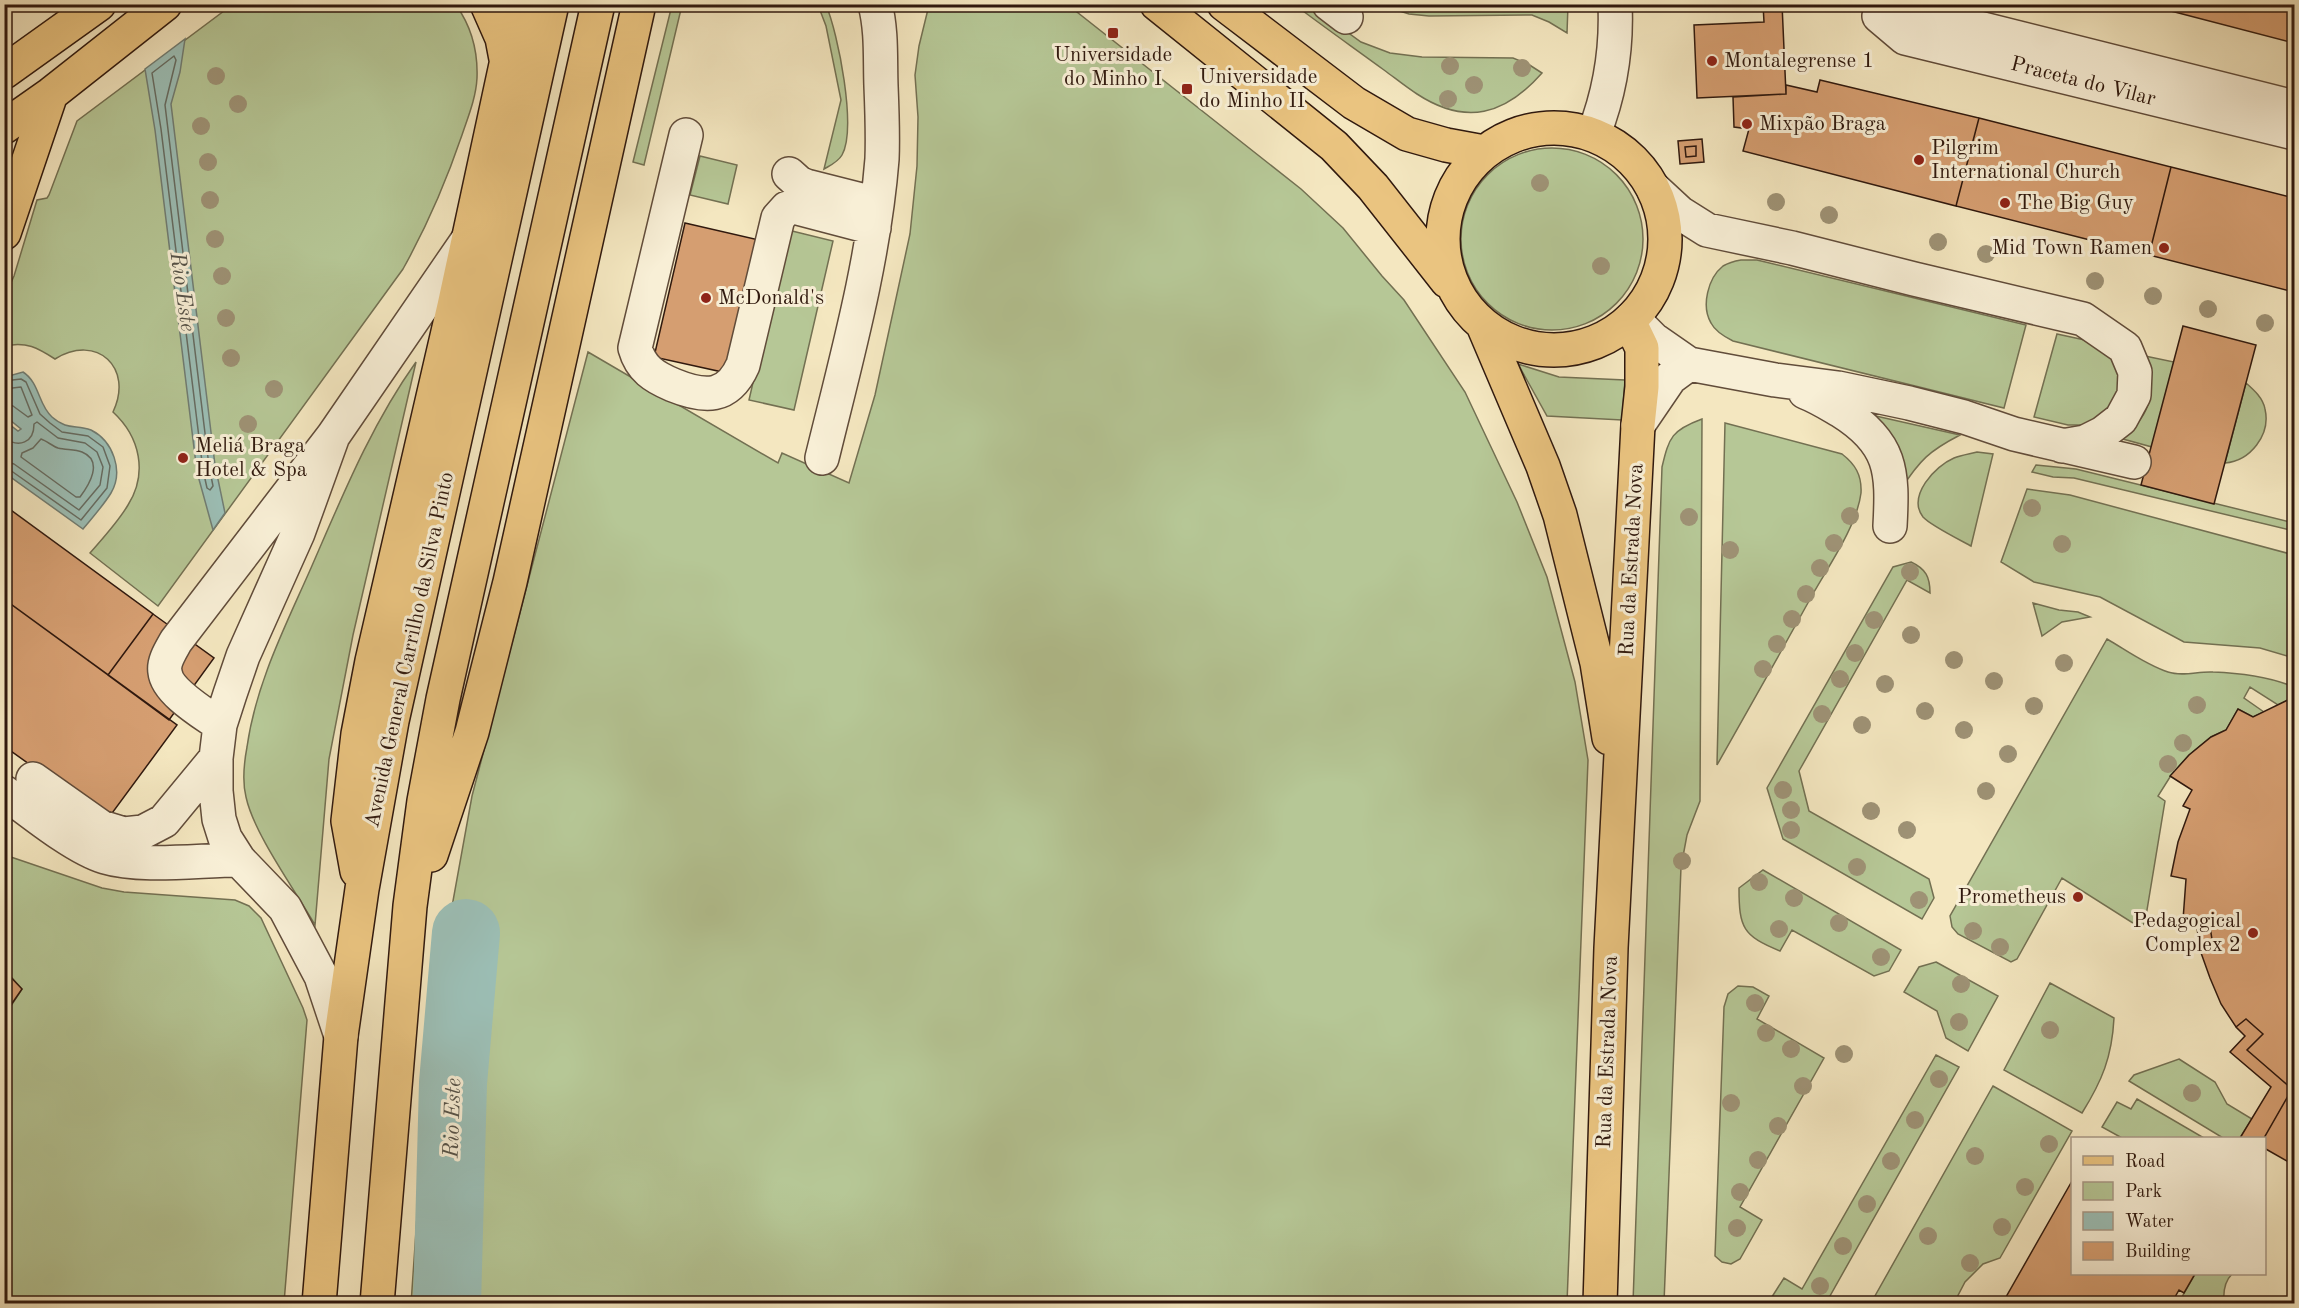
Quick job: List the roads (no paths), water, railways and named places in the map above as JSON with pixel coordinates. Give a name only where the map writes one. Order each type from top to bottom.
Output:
[{"type":"main road","points":[[4,72],[99,4]]},
{"type":"main road","points":[[4,128],[165,4]]},
{"type":"main road","points":[[487,4],[502,38],[507,63]]},
{"type":"main road","points":[[361,893],[348,821],[358,734],[374,650],[469,238],[519,4]]},
{"type":"main road","name":"Avenida General Carrilho da Silva Pinto","points":[[319,1304],[341,1036],[361,893],[392,721],[552,4]]},
{"type":"main road","name":"Avenida General Carrilho da Silva Pinto","points":[[377,1304],[410,906],[424,801],[443,699],[598,4]]},
{"type":"main road","points":[[410,906],[433,850],[475,721],[510,582],[639,4]]},
{"type":"main road","points":[[1157,4],[1334,146],[1373,187],[1456,293],[1483,325],[1511,342],[1542,350],[1575,348],[1606,338],[1631,319],[1644,305],[1658,278],[1665,247],[1664,216],[1653,188],[1636,162],[1615,145],[1594,133],[1558,128],[1516,132],[1484,152],[1459,181],[1445,216],[1443,254],[1456,293]]},
{"type":"main road","points":[[1224,4],[1354,103],[1407,135],[1484,152]]},
{"type":"main road","points":[[4,233],[51,94]]},
{"type":"main road","name":"Rua da Estrada Nova","points":[[1600,1304],[1611,948],[1638,425],[1642,387],[1642,348],[1631,319]]},
{"type":"main road","name":"Rua da Estrada Nova","points":[[1483,325],[1543,466],[1560,515],[1597,663],[1619,802]]},
{"type":"street","points":[[822,458],[851,338],[875,216],[882,157],[880,37],[875,4]]},
{"type":"street","points":[[880,37],[891,4]]},
{"type":"street","points":[[1594,133],[1603,111],[1610,78],[1616,32],[1616,4]]},
{"type":"street","name":"Praceta do Vilar","points":[[1873,10],[1911,11],[2295,106]]},
{"type":"street","name":"Praceta do Vilar","points":[[1873,10],[1905,38],[2295,133]]},
{"type":"street","points":[[686,135],[634,348],[638,360],[646,370],[655,377],[689,392],[703,395],[716,393],[728,387],[738,378],[778,218],[787,208],[875,216]]},
{"type":"street","points":[[789,174],[799,183],[875,216]]},
{"type":"street","points":[[1653,188],[1680,213],[1707,230],[1792,248],[2083,319],[2125,348],[2135,372],[2134,396],[2121,419],[2103,434],[2085,442],[2061,446]]},
{"type":"street","points":[[220,725],[178,694],[169,684],[164,672],[168,657],[177,641],[333,436],[469,238]]},
{"type":"street","points":[[1631,319],[1653,339],[1689,364],[1775,380],[1838,388],[1909,403],[1964,417],[2014,434],[2134,462]]},
{"type":"street","points":[[1638,425],[1670,378],[1689,364]]},
{"type":"street","points":[[1775,380],[1818,397],[1858,422],[1878,441],[1888,463],[1892,490],[1890,526]]},
{"type":"street","points":[[333,436],[298,533],[243,656],[220,725],[216,758],[216,791],[219,819],[225,838],[239,860],[285,908],[321,976],[341,1036]]},
{"type":"street","points":[[33,779],[101,827],[124,834],[143,832],[164,821],[216,758]]},
{"type":"street","points":[[4,792],[84,848],[105,857],[132,862],[239,860]]},
{"type":"water","points":[[185,39],[180,72],[171,104],[215,465],[225,513],[213,530],[197,472],[155,130],[145,69]]},
{"type":"water","points":[[23,372],[33,382],[47,412],[52,417],[63,424],[86,428],[99,435],[114,457],[115,484],[105,503],[83,529],[5,473],[5,421],[18,431],[21,429],[5,416],[5,377]]},
{"type":"waterway","name":"Rio Este","points":[[447,1304],[453,1083],[466,933]]},
{"type":"place","name":"Universidade do Minho I","points":[[1113,33]]},
{"type":"place","name":"Montalegrense 1","points":[[1712,61]]},
{"type":"place","name":"Universidade do Minho II","points":[[1187,89]]},
{"type":"place","name":"Mixpão Braga","points":[[1747,124]]},
{"type":"place","name":"Pilgrim International Church","points":[[1919,160]]},
{"type":"place","name":"The Big Guy","points":[[2005,203]]},
{"type":"place","name":"Mid Town Ramen","points":[[2164,248]]},
{"type":"place","name":"McDonald's","points":[[706,298]]},
{"type":"place","name":"Meliá Braga Hotel & Spa","points":[[183,458]]},
{"type":"place","name":"Prometheus","points":[[2078,897]]},
{"type":"place","name":"Pedagogical Complex 2","points":[[2253,933]]}]
